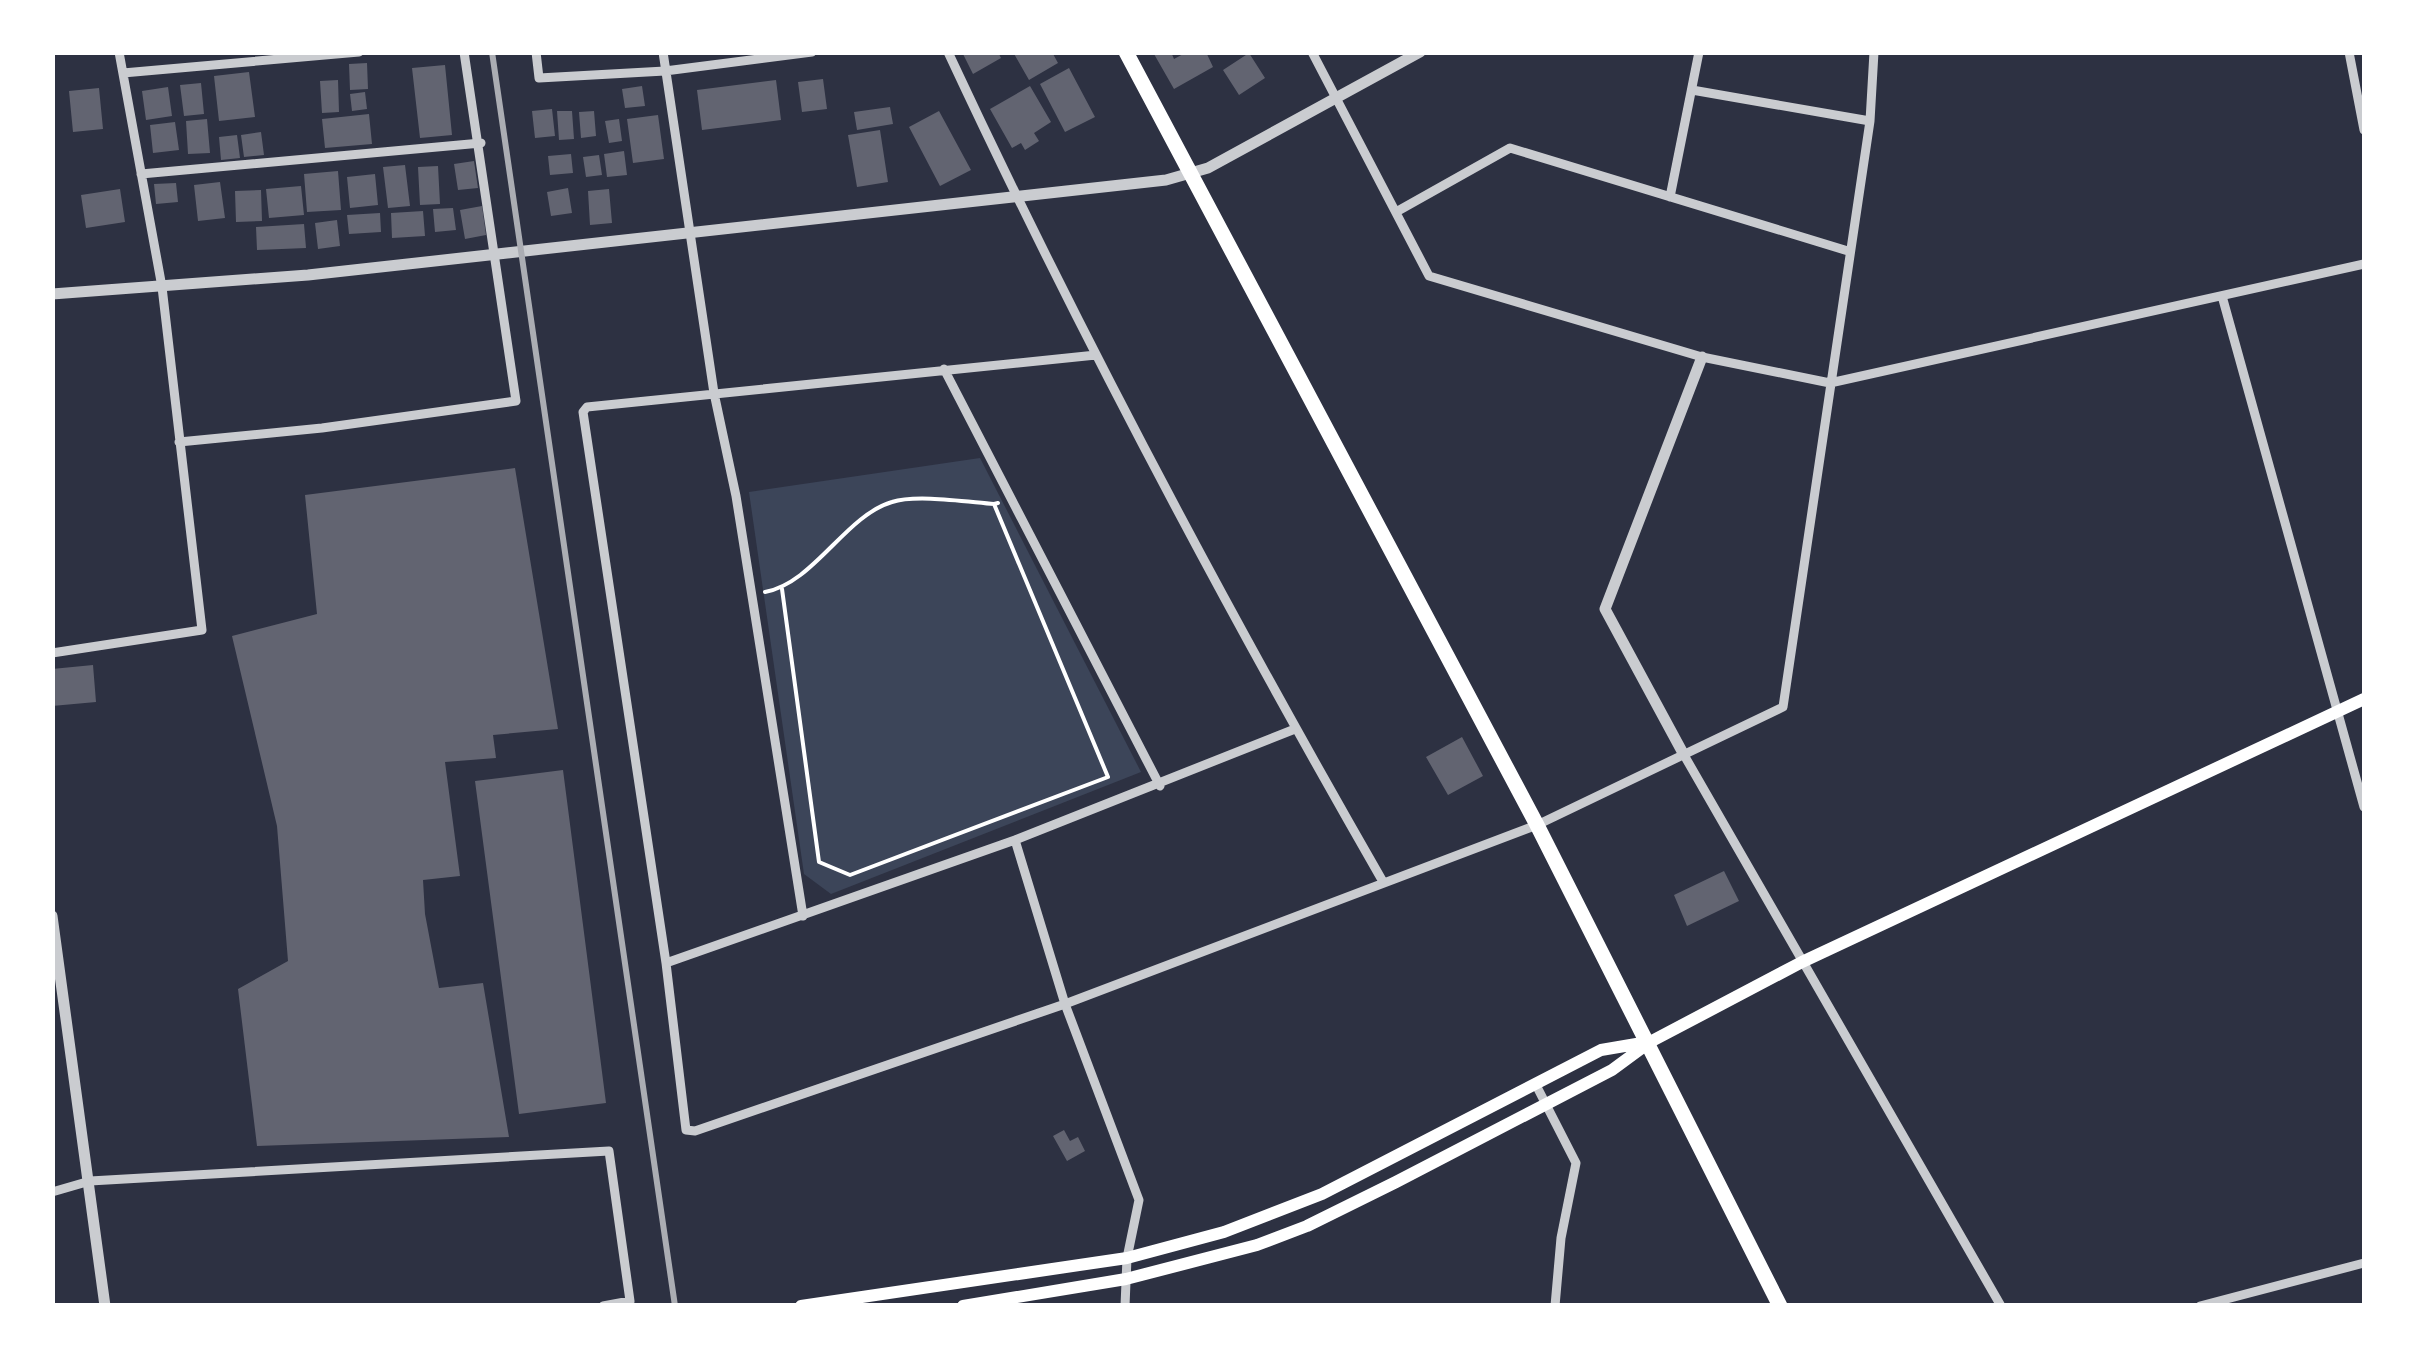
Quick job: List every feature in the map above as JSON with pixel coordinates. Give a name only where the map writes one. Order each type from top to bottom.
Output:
[{"type":"main road","points":[[1126,52],[1537,825],[1615,984],[1650,1042],[1780,1306]]},
{"type":"main road","points":[[963,1306],[1192,1265],[1307,1226],[1612,1070],[1650,1042],[1802,962],[2364,699]]},
{"type":"main road","points":[[801,1306],[1127,1258],[1224,1232],[1322,1194],[1601,1050],[1650,1042]]},
{"type":"street","points":[[52,654],[202,630],[162,286],[119,52]]},
{"type":"street","points":[[123,74],[359,52]]},
{"type":"street","points":[[179,442],[322,428],[516,400],[464,52]]},
{"type":"street","points":[[536,52],[540,78],[666,71],[812,52]]},
{"type":"street","points":[[663,52],[714,393],[803,916]]},
{"type":"street","points":[[948,52],[1016,199],[1096,355],[1295,729],[1382,880]]},
{"type":"street","points":[[1312,52],[1429,276],[1702,357],[1830,383],[2364,264]]},
{"type":"street","points":[[52,294],[691,235],[1016,199],[1192,174],[1338,101],[1420,52]]},
{"type":"street","points":[[1670,198],[1699,52]]},
{"type":"street","points":[[1096,355],[587,407],[581,419],[666,962],[686,1130],[695,1132],[1065,1004],[1382,880],[1537,825],[1783,707],[1870,121],[1874,52]]},
{"type":"street","points":[[2349,52],[2364,130]]},
{"type":"street","points":[[1692,90],[1870,121]]},
{"type":"street","points":[[141,174],[480,143]]},
{"type":"street","points":[[1396,212],[1510,148],[1848,251]]},
{"type":"street","points":[[2222,296],[2341,710],[2364,806]]},
{"type":"street","points":[[1702,357],[1605,609],[1684,755],[2000,1306]]},
{"type":"street","points":[[944,369],[1160,786]]},
{"type":"street","points":[[666,962],[1015,840],[1160,786],[1295,729]]},
{"type":"street","points":[[1015,840],[1065,1004],[1139,1200],[1127,1258],[1125,1306]]},
{"type":"street","points":[[52,916],[105,1306]]},
{"type":"street","points":[[1535,1083],[1576,1163],[1561,1238],[1555,1306]]},
{"type":"street","points":[[52,1192],[90,1181],[610,1151],[630,1301],[603,1306]]},
{"type":"street","points":[[2200,1306],[2364,1263]]},
{"type":"path","points":[[750,595],[782,589],[804,574],[830,544],[891,502],[994,504],[1013,498]]},
{"type":"path","points":[[782,589],[819,862],[850,875],[1108,777],[994,504]]},
{"type":"shaded area","points":[[980,458],[1141,772],[831,894],[804,874],[749,492]]},
{"type":"building","points":[[962,52],[998,52],[1001,58],[973,74]]},
{"type":"building","points":[[1013,52],[1052,52],[1058,63],[1029,80]]},
{"type":"building","points":[[1171,52],[1174,59],[1187,52],[1206,52],[1213,67],[1174,89],[1154,54]]},
{"type":"building","points":[[1249,53],[1265,78],[1239,95],[1223,70]]},
{"type":"building","points":[[367,63],[368,89],[350,90],[349,64]]},
{"type":"building","points":[[445,65],[452,135],[420,138],[412,68]]},
{"type":"building","points":[[1069,68],[1095,117],[1065,132],[1040,84]]},
{"type":"building","points":[[249,72],[255,117],[219,121],[214,76]]},
{"type":"building","points":[[823,79],[827,109],[802,112],[798,82]]},
{"type":"building","points":[[338,80],[339,112],[322,113],[320,81]]},
{"type":"building","points":[[776,80],[781,120],[702,130],[697,90]]},
{"type":"building","points":[[201,83],[204,114],[184,116],[180,85]]},
{"type":"building","points":[[642,86],[645,106],[625,108],[622,89]]},
{"type":"building","points":[[1030,86],[1051,122],[1034,133],[1039,141],[1025,150],[1021,143],[1012,148],[990,109]]},
{"type":"building","points":[[168,87],[172,116],[146,120],[142,91]]},
{"type":"building","points":[[99,88],[103,129],[73,132],[69,91]]},
{"type":"building","points":[[365,92],[367,109],[352,111],[350,94]]},
{"type":"building","points":[[890,107],[893,124],[857,130],[854,112]]},
{"type":"building","points":[[552,109],[555,136],[535,138],[532,111]]},
{"type":"building","points":[[557,111],[572,111],[574,139],[559,140]]},
{"type":"building","points":[[594,111],[596,136],[581,138],[579,112]]},
{"type":"building","points":[[939,111],[971,170],[940,186],[909,127]]},
{"type":"building","points":[[369,114],[372,144],[325,148],[322,119]]},
{"type":"building","points":[[658,115],[664,159],[633,163],[627,119]]},
{"type":"building","points":[[207,119],[210,153],[188,154],[186,121]]},
{"type":"building","points":[[619,119],[622,141],[609,143],[605,121]]},
{"type":"building","points":[[175,122],[179,150],[153,153],[150,125]]},
{"type":"building","points":[[880,130],[888,182],[857,187],[848,135]]},
{"type":"building","points":[[261,132],[264,155],[244,157],[241,135]]},
{"type":"building","points":[[237,135],[240,158],[221,160],[219,137]]},
{"type":"building","points":[[624,151],[627,175],[607,177],[604,154]]},
{"type":"building","points":[[571,154],[573,173],[550,175],[548,156]]},
{"type":"building","points":[[599,155],[602,175],[586,177],[583,157]]},
{"type":"building","points":[[474,161],[478,188],[458,190],[454,164]]},
{"type":"building","points":[[405,165],[410,206],[388,208],[383,167]]},
{"type":"building","points":[[438,166],[440,204],[420,205],[418,167]]},
{"type":"building","points":[[338,171],[341,210],[307,212],[304,174]]},
{"type":"building","points":[[375,174],[378,205],[350,208],[347,177]]},
{"type":"building","points":[[220,182],[225,218],[198,221],[194,185]]},
{"type":"building","points":[[176,183],[178,202],[156,204],[154,184]]},
{"type":"building","points":[[301,186],[304,215],[269,218],[266,189]]},
{"type":"building","points":[[568,188],[572,213],[551,216],[547,192]]},
{"type":"building","points":[[120,189],[125,222],[86,228],[81,195]]},
{"type":"building","points":[[609,189],[612,223],[590,225],[588,191]]},
{"type":"building","points":[[261,190],[262,221],[236,222],[235,191]]},
{"type":"building","points":[[482,206],[486,235],[465,239],[460,210]]},
{"type":"building","points":[[453,208],[456,230],[435,232],[433,209]]},
{"type":"building","points":[[423,211],[425,236],[392,238],[391,213]]},
{"type":"building","points":[[380,213],[381,232],[349,234],[347,215]]},
{"type":"building","points":[[337,220],[340,246],[318,249],[315,223]]},
{"type":"building","points":[[304,224],[306,248],[257,250],[256,227]]},
{"type":"building","points":[[515,468],[558,729],[493,735],[496,758],[445,762],[460,876],[423,880],[425,914],[439,988],[483,983],[509,1137],[257,1146],[238,989],[288,961],[277,826],[232,636],[317,614],[305,495]]},
{"type":"building","points":[[93,665],[96,702],[52,706],[52,669]]},
{"type":"building","points":[[1462,737],[1483,776],[1448,795],[1426,757]]},
{"type":"building","points":[[563,770],[606,1103],[519,1114],[475,781]]},
{"type":"building","points":[[1724,871],[1739,901],[1687,926],[1674,895]]},
{"type":"building","points":[[1064,1130],[1070,1141],[1078,1137],[1085,1151],[1067,1161],[1053,1136]]},
{"type":"railway","points":[[492,52],[675,1306]]}]
